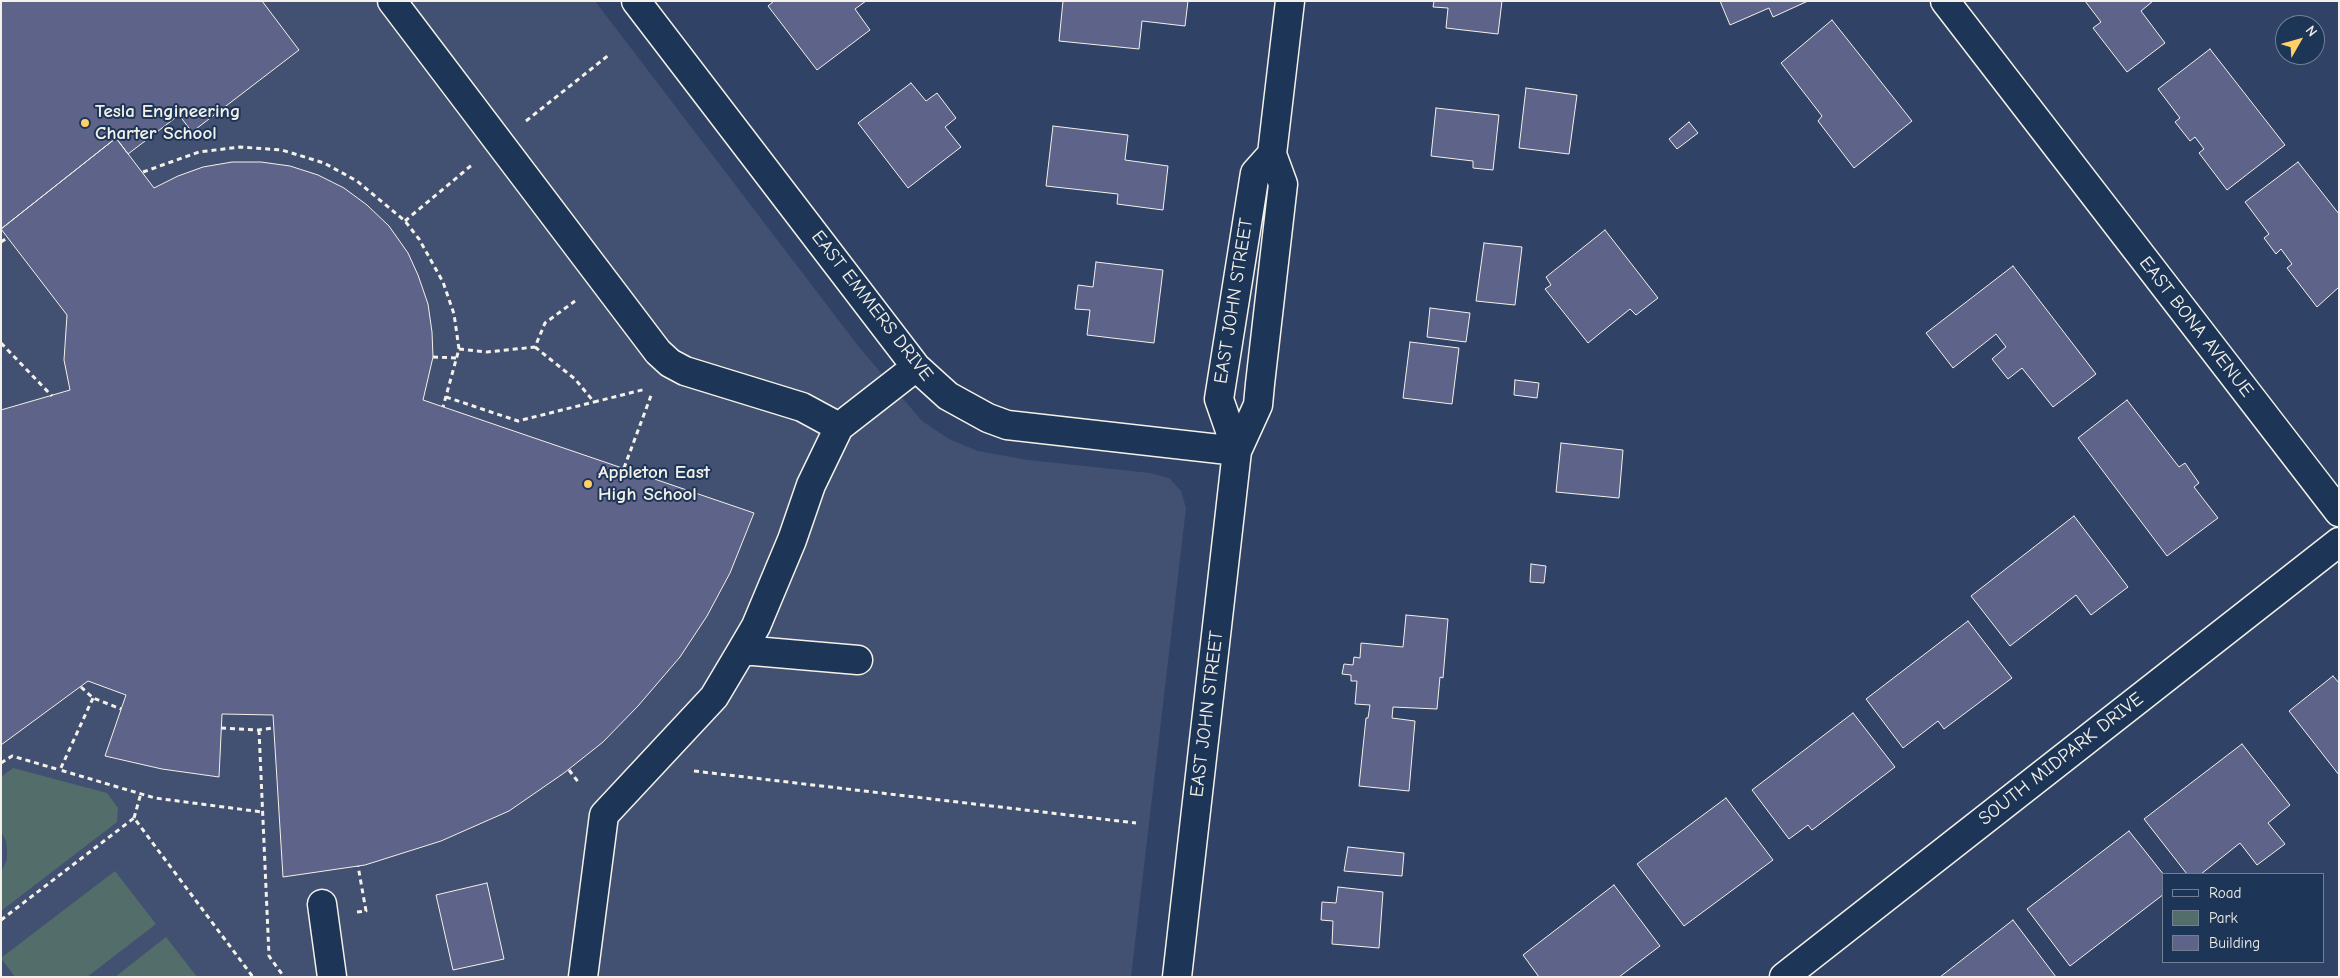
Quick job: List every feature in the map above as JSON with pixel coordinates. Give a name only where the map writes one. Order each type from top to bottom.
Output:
[{"type":"street","points":[[392,1],[658,352],[670,363],[685,371],[802,407],[840,427]]},
{"type":"street","name":"EAST EMMERS DRIVE","points":[[636,1],[916,366],[948,396],[988,418],[1007,425],[1237,451]]},
{"type":"street","name":"EAST JOHN STREET","points":[[1177,977],[1237,451],[1258,405],[1283,184],[1272,154],[1290,1]]},
{"type":"street","name":"EAST BONA AVENUE","points":[[1944,1],[2339,512]]},
{"type":"street","name":"EAST JOHN STREET","points":[[1237,451],[1219,398],[1255,173],[1272,154]]},
{"type":"street","points":[[583,977],[604,815],[714,697],[756,626],[792,540],[811,485],[840,427],[916,366]]},
{"type":"street","name":"SOUTH MIDPARK DRIVE","points":[[1784,977],[2339,542]]},
{"type":"street","points":[[742,650],[858,660]]},
{"type":"street","points":[[322,904],[332,977]]},
{"type":"path","points":[[143,172],[199,152],[240,147],[282,150],[324,163],[348,176],[405,222],[419,239],[443,282],[454,314],[459,349],[443,407]]},
{"type":"path","points":[[1,242],[7,238]]},
{"type":"path","points":[[535,347],[545,323],[582,295]]},
{"type":"path","points":[[1,344],[52,396]]},
{"type":"path","points":[[459,349],[487,352],[535,347],[575,379],[594,402]]},
{"type":"path","points":[[433,357],[457,358]]},
{"type":"path","points":[[624,468],[648,399],[656,386]]},
{"type":"path","points":[[446,397],[518,422],[647,388]]},
{"type":"path","points":[[81,687],[93,698],[121,709]]},
{"type":"path","points":[[60,770],[93,698]]},
{"type":"path","points":[[221,728],[259,730],[273,728]]},
{"type":"path","points":[[259,730],[269,956],[284,977]]},
{"type":"path","points":[[661,755],[675,769],[1136,823]]},
{"type":"path","points":[[1,764],[12,756],[155,798],[262,812]]},
{"type":"path","points":[[569,770],[579,783]]},
{"type":"path","points":[[1,920],[134,818],[141,793]]},
{"type":"path","points":[[134,818],[253,977]]},
{"type":"shaded area","name":"Appleton East High School","points":[[1,1],[595,1],[859,347],[922,421],[949,439],[978,451],[1028,460],[1150,473],[1169,478],[1181,491],[1186,508],[1131,977],[1,977]]},
{"type":"green space","points":[[13,768],[107,793],[118,808],[117,822],[1,911],[1,873],[7,859],[7,849],[6,841],[1,832],[1,777]]},
{"type":"green space","points":[[115,871],[156,924],[87,977],[15,977],[1,958]]},
{"type":"green space","points":[[166,937],[197,977],[115,977]]},
{"type":"building","name":"Tesla Engineering Charter School","points":[[1,1],[262,1],[299,50],[192,132],[179,115],[128,154],[116,138],[1,229]]},
{"type":"building","points":[[774,1],[866,1],[855,9],[870,30],[817,70],[768,6]]},
{"type":"building","points":[[1063,1],[1188,1],[1185,26],[1142,21],[1139,49],[1059,41]]},
{"type":"building","points":[[1434,1],[1502,1],[1498,34],[1446,28],[1448,8],[1433,7]]},
{"type":"building","points":[[1720,1],[1808,1],[1773,17],[1769,8],[1730,25]]},
{"type":"building","points":[[2085,1],[2153,1],[2141,11],[2165,43],[2127,72],[2093,28],[2101,22]]},
{"type":"building","points":[[1832,20],[1912,121],[1854,168],[1818,121],[1822,116],[1781,63]]},
{"type":"building","points":[[2210,49],[2285,145],[2227,190],[2199,153],[2204,149],[2195,137],[2190,141],[2175,122],[2180,118],[2158,89]]},
{"type":"building","points":[[911,83],[926,101],[937,93],[956,118],[945,127],[961,147],[908,188],[858,123]]},
{"type":"building","points":[[1526,88],[1577,95],[1569,154],[1519,148]]},
{"type":"building","points":[[1436,108],[1499,115],[1493,170],[1473,168],[1473,161],[1431,156]]},
{"type":"building","points":[[1689,122],[1698,133],[1677,149],[1669,139]]},
{"type":"building","points":[[1053,126],[1128,135],[1125,160],[1168,166],[1163,210],[1117,204],[1118,194],[1046,186]]},
{"type":"building","points":[[116,138],[154,188],[178,176],[203,167],[232,162],[261,162],[290,166],[318,175],[344,188],[367,205],[389,226],[408,253],[418,275],[428,304],[433,357],[423,400],[754,513],[730,573],[707,616],[680,657],[638,706],[603,742],[564,773],[509,811],[441,841],[365,865],[283,877],[273,715],[222,714],[219,777],[162,769],[105,756],[126,695],[88,681],[1,745],[1,410],[70,390],[64,360],[67,315],[1,229]]},
{"type":"building","points":[[2298,162],[2339,214],[2339,287],[2317,307],[2287,268],[2292,264],[2281,249],[2276,254],[2264,238],[2269,234],[2245,202]]},
{"type":"building","points":[[1605,230],[1658,298],[1636,315],[1630,309],[1588,343],[1545,289],[1551,285],[1546,277]]},
{"type":"building","points":[[1484,243],[1522,247],[1515,305],[1476,301]]},
{"type":"building","points":[[1096,262],[1163,270],[1154,343],[1087,335],[1090,310],[1075,309],[1078,285],[1093,287]]},
{"type":"building","points":[[2013,266],[2096,374],[2053,407],[2022,368],[2008,379],[1992,359],[2006,347],[1996,334],[1953,368],[1926,333]]},
{"type":"building","points":[[1430,308],[1470,313],[1466,342],[1427,337]]},
{"type":"building","points":[[1410,342],[1459,348],[1452,404],[1403,398]]},
{"type":"building","points":[[1515,380],[1539,383],[1537,398],[1514,395]]},
{"type":"building","points":[[2127,400],[2179,467],[2185,463],[2199,483],[2194,487],[2218,518],[2167,556],[2078,438]]},
{"type":"building","points":[[1561,443],[1623,450],[1619,498],[1556,492]]},
{"type":"building","points":[[2074,516],[2128,587],[2091,615],[2076,595],[2010,646],[1971,596]]},
{"type":"building","points":[[1531,564],[1546,566],[1544,583],[1530,582]]},
{"type":"building","points":[[1406,615],[1448,619],[1443,678],[1440,677],[1437,709],[1393,707],[1392,718],[1415,721],[1409,791],[1359,786],[1366,718],[1368,718],[1370,705],[1355,704],[1357,681],[1351,681],[1351,675],[1342,674],[1344,664],[1353,665],[1354,657],[1360,658],[1361,643],[1403,647]]},
{"type":"building","points":[[1968,621],[2012,678],[1944,729],[1938,721],[1903,748],[1866,699]]},
{"type":"building","points":[[2333,676],[2339,683],[2339,775],[2289,711]]},
{"type":"building","points":[[1853,713],[1895,767],[1812,830],[1808,825],[1789,839],[1752,790]]},
{"type":"building","points":[[2242,744],[2290,805],[2268,823],[2285,844],[2257,865],[2240,843],[2202,873],[2186,873],[2144,819]]},
{"type":"building","points":[[1726,798],[1773,860],[1684,926],[1637,864]]},
{"type":"building","points":[[2129,831],[2162,873],[2162,896],[2070,966],[2027,909]]},
{"type":"building","points":[[1348,847],[1404,853],[1402,876],[1344,871]]},
{"type":"building","points":[[487,883],[504,959],[453,970],[436,895]]},
{"type":"building","points":[[1614,885],[1660,946],[1619,977],[1539,977],[1523,955]]},
{"type":"building","points":[[1338,887],[1383,892],[1379,948],[1332,944],[1333,921],[1321,920],[1322,902],[1336,903]]},
{"type":"building","points":[[2013,920],[2056,977],[1940,977]]},
{"type":"place","name":"Tesla Engineering Charter School","points":[[85,123]]},
{"type":"place","name":"Appleton East High School","points":[[588,484]]}]
